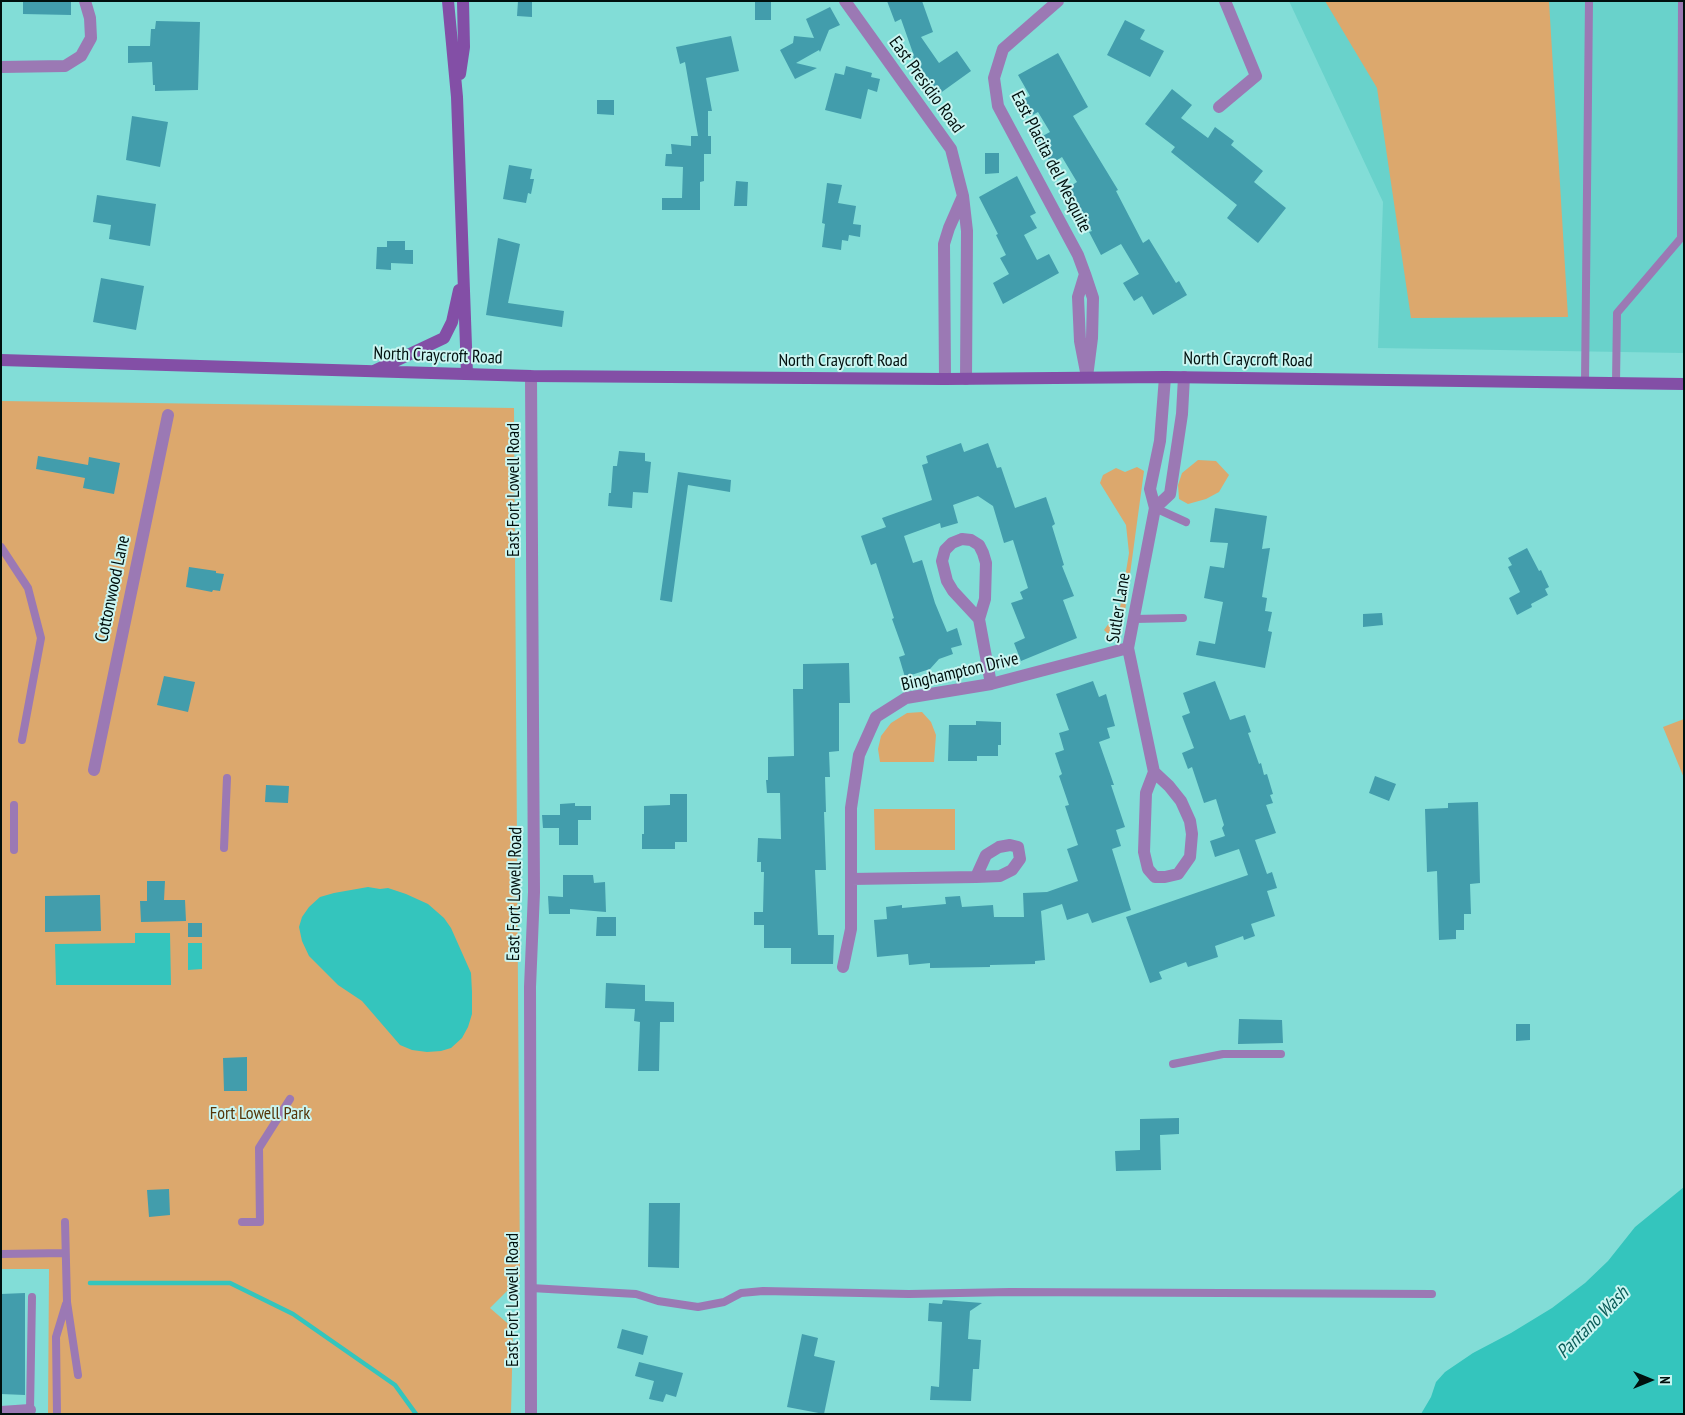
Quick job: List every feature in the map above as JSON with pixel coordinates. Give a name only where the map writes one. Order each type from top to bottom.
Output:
[{"type":"main road","points":[[448,1],[457,96],[467,374]]},
{"type":"main road","points":[[457,96],[464,47],[463,1]]},
{"type":"main road","points":[[372,372],[444,338],[452,322],[463,270]]},
{"type":"main road","name":"North Craycroft Road","points":[[1,360],[530,376],[945,379],[1184,377],[1684,384]]},
{"type":"street","points":[[1,67],[65,66],[81,56],[91,38],[90,18],[85,1]]},
{"type":"street","name":"East Presidio Road","points":[[845,1],[951,149],[963,196],[967,230],[966,379]]},
{"type":"street","name":"East Placita del Mesquite","points":[[1058,1],[1003,49],[994,78],[998,106],[1078,255],[1093,298],[1092,338],[1086,377]]},
{"type":"street","points":[[1219,107],[1256,76],[1225,1]]},
{"type":"street","points":[[945,379],[944,244],[963,196]]},
{"type":"street","name":"East Fort Lowell Road","points":[[530,376],[534,892],[530,987],[531,1414]]},
{"type":"street","name":"Sutler Lane","points":[[1154,772],[1128,648],[1155,508],[1150,489],[1160,441],[1165,377]]},
{"type":"street","name":"Sutler Lane","points":[[1155,508],[1170,494],[1182,414],[1184,377]]},
{"type":"street","name":"Cottonwood Lane","points":[[94,770],[168,415]]},
{"type":"street","points":[[978,619],[953,591],[947,581],[942,560],[945,550],[952,543],[962,539],[971,540],[978,545],[983,552],[986,563],[985,599],[978,619],[990,684]]},
{"type":"street","name":"Binghampton Drive","points":[[842,967],[852,929],[851,808],[859,755],[876,717],[906,698],[990,684],[1128,648]]},
{"type":"street","points":[[1154,772],[1181,801],[1190,821],[1192,834],[1190,857],[1178,874],[1165,877],[1155,877],[1148,869],[1144,852],[1146,793],[1154,772]]},
{"type":"street","points":[[852,879],[976,877]]},
{"type":"street","points":[[1,1412],[30,1410]]},
{"type":"lane","points":[[1585,382],[1588,1]]},
{"type":"lane","points":[[1616,383],[1617,313],[1682,238],[1682,1]]},
{"type":"lane","points":[[1155,508],[1186,522]]},
{"type":"lane","points":[[1,547],[28,588],[41,638],[22,740]]},
{"type":"lane","points":[[1134,619],[1183,618]]},
{"type":"lane","points":[[224,848],[227,778]]},
{"type":"lane","points":[[14,805],[14,850]]},
{"type":"lane","points":[[1173,1064],[1223,1054],[1281,1054]]},
{"type":"lane","points":[[242,1222],[260,1222],[259,1148],[290,1100]]},
{"type":"lane","points":[[65,1222],[67,1302],[78,1375]]},
{"type":"lane","points":[[1,1254],[65,1253]]},
{"type":"lane","points":[[530,1288],[636,1294],[658,1301],[698,1307],[724,1302],[741,1293],[763,1291],[909,1294],[1010,1292],[1432,1294]]},
{"type":"lane","points":[[30,1410],[32,1297]]},
{"type":"lane","points":[[57,1414],[56,1337],[67,1302]]},
{"type":"shaded area","points":[[1289,1],[1684,1],[1684,353],[1378,348],[1383,202]]},
{"type":"green space","points":[[1325,1],[1549,1],[1568,317],[1411,318],[1377,88]]},
{"type":"green space","name":"Fort Lowell Park","points":[[1,401],[514,408],[520,1278],[490,1308],[513,1328],[511,1414],[48,1414],[49,1269],[1,1269]]},
{"type":"green space","points":[[1198,460],[1216,461],[1229,475],[1219,492],[1206,499],[1188,504],[1179,499],[1178,485],[1182,473]]},
{"type":"green space","points":[[1137,467],[1144,471],[1125,611],[1108,634],[1104,630],[1120,608],[1129,553],[1126,525],[1100,483],[1103,475],[1116,468],[1125,472]]},
{"type":"green space","points":[[922,712],[931,722],[936,735],[934,762],[880,762],[878,749],[881,736],[891,723],[907,713]]},
{"type":"green space","points":[[1684,719],[1684,778],[1663,727]]},
{"type":"green space","points":[[874,809],[955,809],[955,850],[875,850]]},
{"type":"water","points":[[368,887],[388,888],[428,904],[444,918],[451,928],[471,973],[472,1014],[462,1038],[451,1048],[427,1052],[412,1050],[400,1045],[362,1001],[338,985],[309,956],[302,941],[299,927],[302,917],[309,907],[320,897]]},
{"type":"water","points":[[135,933],[170,933],[171,985],[56,985],[55,944],[135,943]]},
{"type":"water","points":[[188,943],[202,943],[202,969],[188,970]]},
{"type":"water","name":"Pantano Wash","points":[[1684,1187],[1684,1414],[1421,1414],[1431,1397],[1436,1382],[1445,1372],[1473,1353],[1552,1308],[1585,1283],[1608,1261],[1635,1227]]},
{"type":"building","points":[[23,1],[71,1],[71,15],[23,14]]},
{"type":"building","points":[[518,1],[532,1],[532,17],[517,16]]},
{"type":"building","points":[[755,1],[771,1],[771,20],[755,20]]},
{"type":"building","points":[[887,1],[922,1],[933,32],[921,37],[939,63],[957,51],[971,71],[939,94],[913,57],[901,19],[895,22]]},
{"type":"building","points":[[830,7],[840,25],[829,30],[820,52],[819,50],[796,63],[817,68],[795,79],[780,50],[793,43],[794,36],[814,38],[806,19]]},
{"type":"building","points":[[1125,20],[1145,30],[1140,39],[1164,51],[1150,77],[1107,55]]},
{"type":"building","points":[[156,21],[200,22],[198,90],[155,91],[152,62],[128,63],[128,46],[150,46],[151,29],[155,29]]},
{"type":"building","points":[[731,36],[739,71],[706,78],[712,111],[708,111],[708,136],[711,136],[711,154],[704,154],[704,181],[700,182],[700,210],[662,210],[662,198],[682,198],[683,167],[665,166],[666,154],[672,154],[671,144],[691,146],[691,136],[698,136],[685,62],[680,64],[676,47]]},
{"type":"building","points":[[1058,53],[1088,107],[1073,116],[1118,190],[1116,191],[1143,243],[1149,239],[1176,283],[1179,281],[1187,295],[1153,315],[1142,296],[1134,301],[1123,283],[1139,274],[1121,244],[1101,255],[1089,232],[1092,231],[1066,189],[1077,182],[1062,157],[1051,164],[1037,139],[1050,132],[1038,112],[1031,116],[1022,100],[1030,96],[1018,75]]},
{"type":"building","points":[[846,66],[872,73],[871,77],[880,79],[877,92],[868,89],[861,119],[825,110],[835,73],[844,75]]},
{"type":"building","points":[[1172,89],[1192,105],[1181,118],[1208,138],[1215,127],[1234,141],[1231,145],[1263,171],[1254,182],[1286,208],[1258,243],[1227,218],[1237,205],[1171,152],[1175,147],[1145,124]]},
{"type":"building","points":[[597,100],[614,100],[614,115],[597,114]]},
{"type":"building","points":[[132,116],[168,122],[160,167],[126,160]]},
{"type":"building","points":[[985,153],[999,153],[999,173],[985,174]]},
{"type":"building","points":[[509,165],[532,169],[530,179],[534,179],[531,194],[528,193],[526,203],[503,199]]},
{"type":"building","points":[[1017,176],[1036,213],[1030,216],[1037,228],[1024,235],[1037,260],[1049,254],[1059,273],[1003,304],[993,283],[1009,274],[1000,258],[1006,255],[996,235],[998,234],[979,197]]},
{"type":"building","points":[[736,181],[748,182],[747,206],[734,206]]},
{"type":"building","points":[[827,183],[842,185],[838,203],[856,206],[853,224],[861,225],[860,237],[849,235],[848,241],[842,240],[841,250],[822,247],[825,224],[822,223]]},
{"type":"building","points":[[97,195],[156,204],[150,246],[109,239],[111,225],[93,222]]},
{"type":"building","points":[[498,238],[520,244],[508,303],[564,311],[562,327],[486,315]]},
{"type":"building","points":[[387,241],[405,241],[405,250],[413,250],[413,264],[391,263],[391,270],[376,269],[377,247],[387,247]]},
{"type":"building","points":[[101,278],[144,286],[136,330],[93,322]]},
{"type":"building","points":[[961,443],[964,452],[988,443],[997,468],[1001,467],[1015,508],[1046,497],[1055,524],[1052,526],[1064,565],[1062,566],[1074,596],[1063,600],[1077,638],[1021,661],[1014,643],[1025,638],[1011,603],[1023,599],[1020,592],[1028,588],[1013,540],[1004,543],[993,506],[978,496],[953,505],[958,523],[941,528],[940,523],[904,536],[913,563],[922,560],[935,603],[947,632],[957,628],[962,645],[951,648],[953,654],[939,659],[930,669],[905,677],[899,657],[905,655],[892,619],[894,618],[876,563],[871,565],[861,536],[886,527],[882,518],[932,500],[922,465],[928,463],[926,456]]},
{"type":"building","points":[[619,451],[645,453],[645,461],[651,462],[648,493],[633,492],[632,508],[608,506],[613,466],[617,466]]},
{"type":"building","points":[[38,456],[88,465],[89,457],[120,463],[114,494],[83,488],[85,478],[36,469]]},
{"type":"building","points":[[678,472],[731,480],[730,492],[688,485],[672,602],[660,600]]},
{"type":"building","points":[[1215,508],[1267,516],[1262,549],[1270,548],[1262,597],[1267,598],[1265,611],[1272,612],[1268,631],[1272,632],[1265,668],[1196,655],[1199,641],[1215,644],[1223,602],[1204,598],[1210,566],[1224,568],[1228,543],[1210,542]]},
{"type":"building","points":[[1527,548],[1549,587],[1545,589],[1548,595],[1531,604],[1532,607],[1517,615],[1509,598],[1520,592],[1508,567],[1512,565],[1508,558]]},
{"type":"building","points":[[189,567],[224,574],[220,591],[213,590],[212,592],[186,587]]},
{"type":"building","points":[[1382,613],[1383,625],[1363,627],[1363,614]]},
{"type":"building","points":[[849,663],[850,703],[839,703],[839,751],[829,752],[830,777],[825,777],[826,870],[815,870],[818,935],[834,935],[833,964],[791,964],[791,948],[764,948],[764,925],[754,925],[754,912],[763,912],[764,872],[761,872],[761,862],[757,862],[758,838],[781,839],[780,793],[767,793],[768,757],[794,756],[793,689],[803,689],[803,664]]},
{"type":"building","points":[[164,676],[195,682],[188,712],[157,705]]},
{"type":"building","points":[[1093,681],[1099,697],[1106,694],[1115,726],[1107,728],[1110,738],[1099,742],[1114,785],[1111,785],[1125,827],[1116,830],[1121,846],[1112,849],[1131,910],[1092,923],[1088,913],[1067,920],[1062,904],[1041,911],[1045,960],[1035,961],[1035,964],[930,968],[930,963],[909,965],[908,954],[877,957],[874,920],[887,919],[886,907],[902,905],[902,908],[946,904],[945,897],[960,896],[962,907],[993,905],[994,917],[1024,917],[1023,893],[1047,892],[1078,881],[1067,849],[1078,845],[1065,806],[1069,805],[1059,776],[1062,774],[1055,753],[1064,750],[1059,733],[1069,730],[1056,694]]},
{"type":"building","points":[[1215,681],[1230,720],[1245,715],[1251,732],[1248,733],[1264,775],[1267,774],[1273,794],[1270,795],[1273,803],[1266,805],[1276,833],[1255,840],[1267,874],[1272,872],[1277,888],[1267,891],[1275,916],[1251,924],[1255,936],[1244,940],[1243,936],[1215,946],[1218,957],[1188,967],[1186,962],[1159,972],[1162,979],[1150,983],[1126,917],[1248,875],[1239,849],[1215,857],[1210,841],[1225,836],[1222,828],[1224,825],[1216,799],[1204,803],[1192,767],[1188,769],[1182,753],[1194,748],[1182,716],[1190,713],[1183,693]]},
{"type":"building","points":[[976,721],[1001,722],[1001,745],[998,745],[998,756],[977,756],[977,761],[948,761],[949,725],[976,725]]},
{"type":"building","points":[[1375,776],[1396,784],[1389,801],[1369,793]]},
{"type":"building","points":[[266,785],[289,786],[288,803],[265,802]]},
{"type":"building","points":[[670,794],[687,794],[687,842],[675,842],[675,849],[642,849],[644,806],[670,805]]},
{"type":"building","points":[[1478,802],[1480,883],[1470,884],[1471,914],[1464,914],[1464,930],[1456,930],[1456,939],[1439,940],[1437,871],[1427,872],[1425,809],[1448,808],[1448,803]]},
{"type":"building","points":[[575,803],[575,806],[591,806],[591,820],[578,820],[578,845],[559,845],[559,828],[543,828],[542,815],[560,815],[560,804]]},
{"type":"building","points":[[563,875],[593,875],[594,883],[605,882],[606,912],[570,909],[570,914],[549,914],[548,896],[563,897]]},
{"type":"building","points":[[147,881],[165,881],[164,900],[185,900],[186,921],[141,922],[140,901],[147,901]]},
{"type":"building","points":[[100,895],[101,931],[45,932],[45,896]]},
{"type":"building","points":[[597,917],[616,917],[616,936],[596,936]]},
{"type":"building","points":[[188,923],[202,923],[202,937],[188,937]]},
{"type":"building","points":[[606,983],[645,985],[645,1001],[674,1002],[674,1022],[660,1022],[659,1071],[638,1071],[640,1022],[634,1021],[635,1009],[605,1008]]},
{"type":"building","points":[[1239,1019],[1282,1020],[1283,1043],[1238,1044]]},
{"type":"building","points":[[1516,1024],[1530,1024],[1530,1040],[1516,1041]]},
{"type":"building","points":[[247,1057],[247,1091],[224,1091],[223,1058]]},
{"type":"building","points":[[1179,1118],[1179,1134],[1160,1135],[1161,1170],[1116,1171],[1115,1151],[1140,1150],[1140,1119]]},
{"type":"building","points":[[169,1189],[170,1215],[149,1217],[147,1190]]},
{"type":"building","points":[[649,1203],[680,1203],[679,1268],[648,1267]]},
{"type":"building","points":[[25,1293],[25,1395],[1,1394],[1,1294]]},
{"type":"building","points":[[943,1300],[982,1303],[970,1311],[968,1339],[981,1340],[979,1369],[973,1369],[971,1401],[930,1400],[931,1386],[939,1387],[942,1322],[928,1321],[929,1303],[942,1304]]},
{"type":"building","points":[[622,1329],[648,1336],[643,1355],[617,1348]]},
{"type":"building","points":[[802,1334],[818,1338],[814,1356],[835,1361],[824,1414],[787,1407]]},
{"type":"building","points":[[639,1362],[683,1373],[676,1397],[666,1394],[663,1402],[649,1399],[654,1381],[635,1376]]},
{"type":"waterway","points":[[90,1283],[230,1283],[293,1314],[395,1385],[416,1414]]}]
